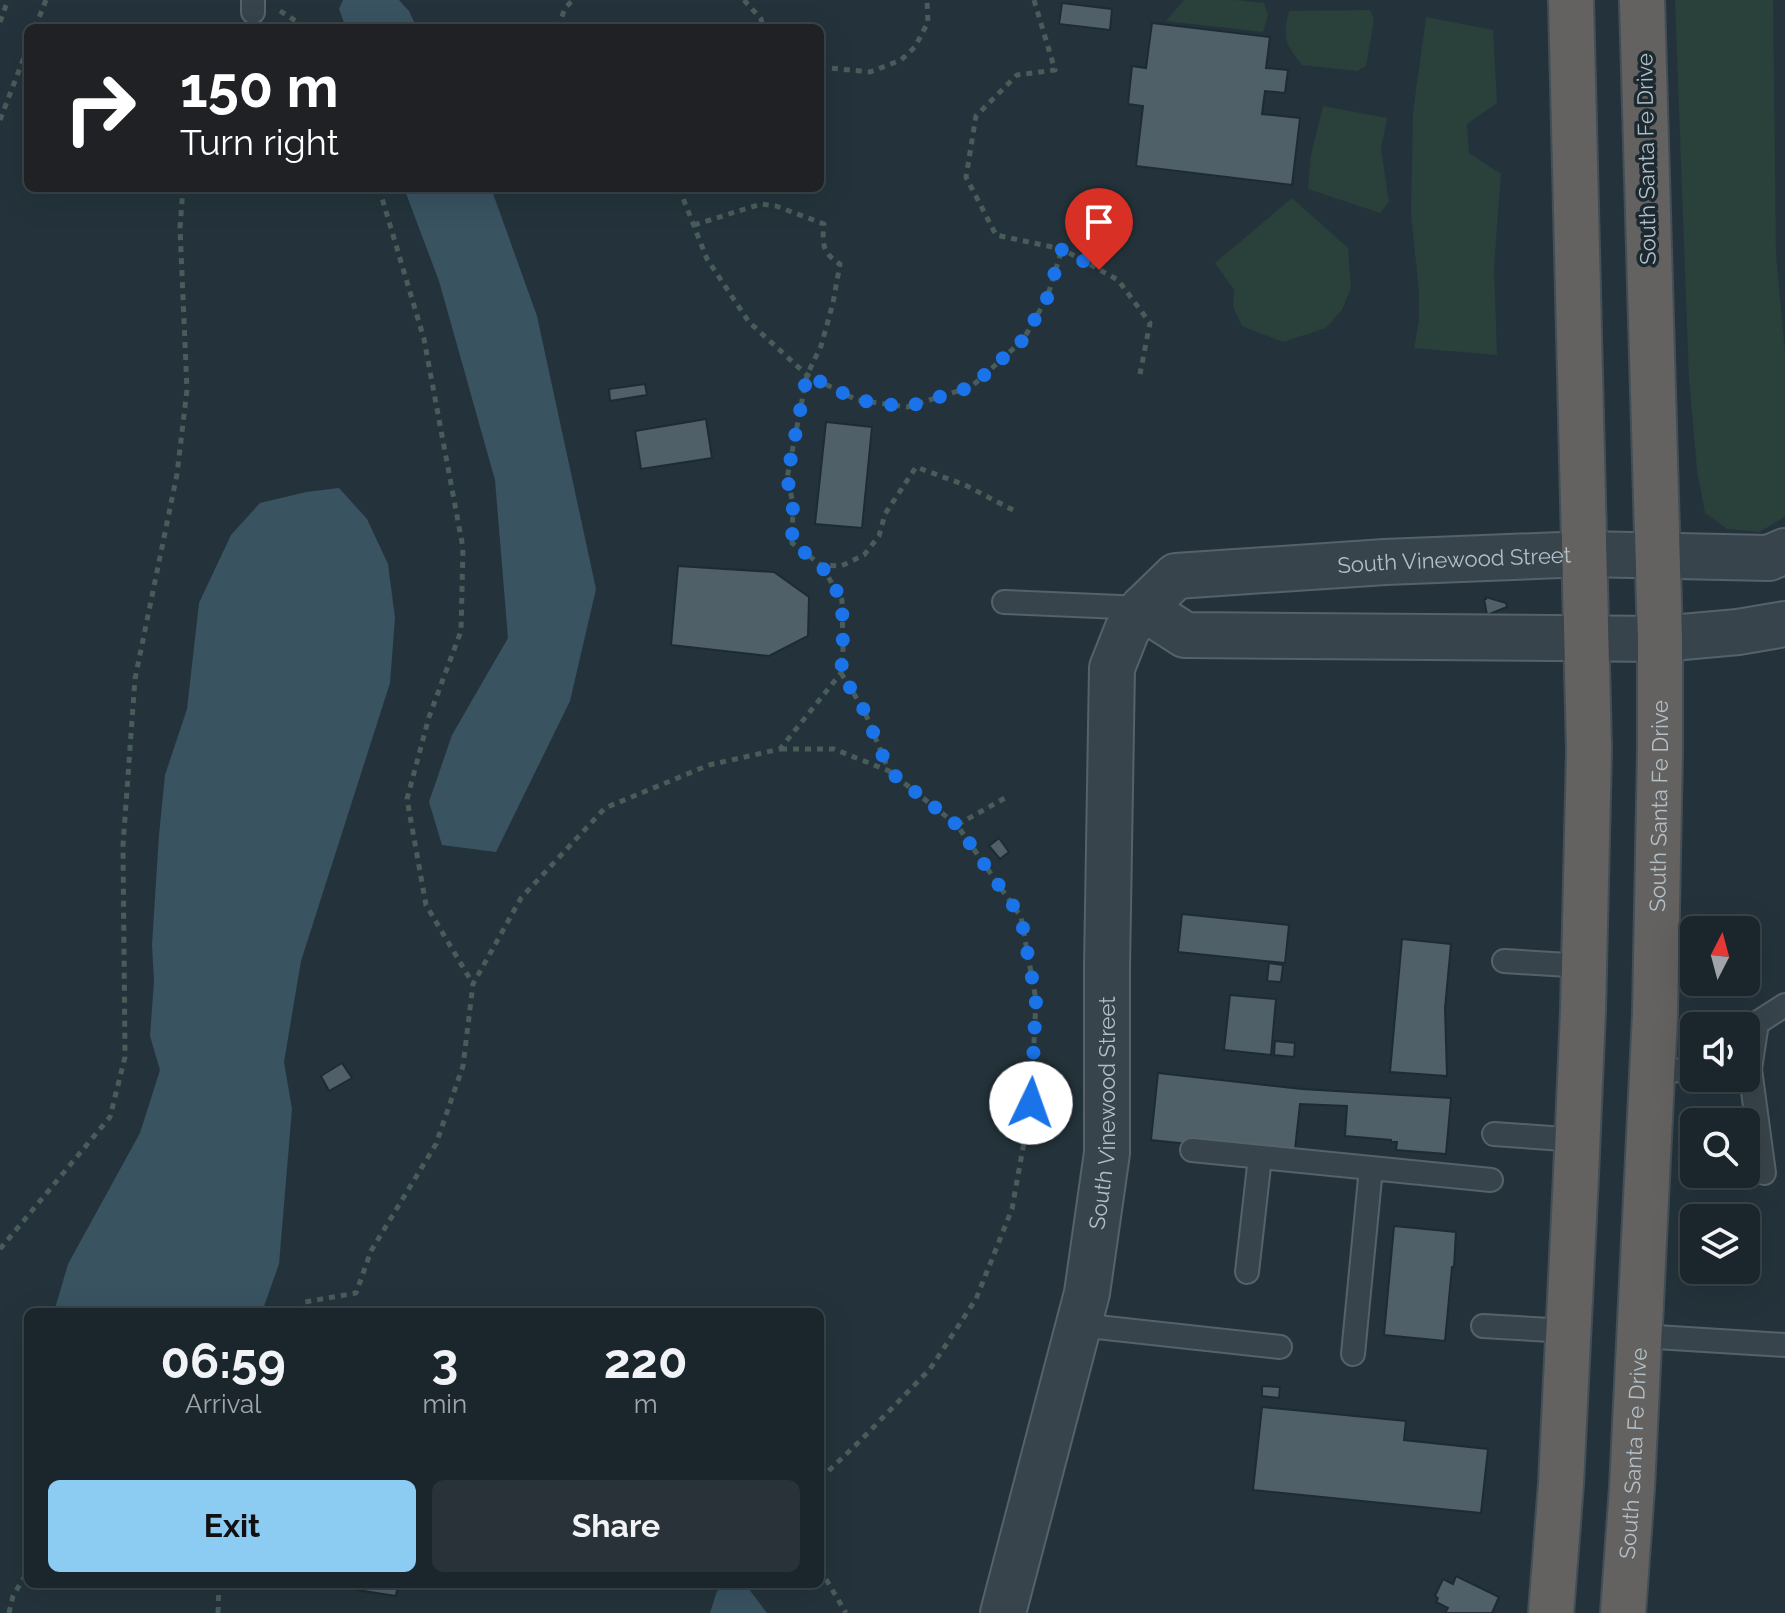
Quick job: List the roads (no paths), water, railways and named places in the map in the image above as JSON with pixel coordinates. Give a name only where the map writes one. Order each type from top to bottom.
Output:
[{"type":"highway","points":[[1551,1613],[1561,1484],[1578,1140],[1589,750],[1571,0]]},
{"type":"highway","name":"South Santa Fe Drive","points":[[1623,1613],[1640,1336],[1673,1071],[1660,751],[1660,639],[1642,0]]},
{"type":"street","name":"South Vinewood Street","points":[[1003,1613],[1087,1293],[1107,1153],[1112,668],[1127,630],[1143,608],[1176,576],[1385,562],[1585,554],[1769,558],[1785,551]]},
{"type":"street","points":[[1143,608],[1185,635],[1660,639],[1785,624]]},
{"type":"lane","points":[[1004,602],[1143,608]]},
{"type":"lane","points":[[1504,961],[1584,966]]},
{"type":"lane","points":[[1760,1021],[1785,1005]]},
{"type":"lane","points":[[1752,1092],[1764,1173]]},
{"type":"lane","points":[[1494,1134],[1578,1140]]},
{"type":"lane","points":[[1192,1150],[1491,1180]]},
{"type":"lane","points":[[1247,1272],[1260,1157]]},
{"type":"lane","points":[[1353,1354],[1371,1168]]},
{"type":"lane","points":[[1079,1325],[1280,1347]]},
{"type":"lane","points":[[1483,1326],[1568,1331]]},
{"type":"lane","points":[[1640,1336],[1785,1345]]},
{"type":"water","points":[[343,0],[399,0],[415,24],[345,24],[339,9]]},
{"type":"water","points":[[406,192],[492,192],[537,316],[596,589],[570,701],[496,852],[442,845],[429,802],[452,735],[508,638],[495,480],[439,281]]},
{"type":"water","points":[[339,488],[367,519],[388,564],[395,618],[390,683],[301,961],[284,1062],[292,1109],[279,1264],[263,1308],[55,1308],[68,1264],[140,1133],[160,1070],[150,1036],[159,835],[165,775],[187,709],[199,603],[231,535],[260,503]]},
{"type":"water","points":[[748,1588],[767,1613],[710,1613],[717,1591]]}]
